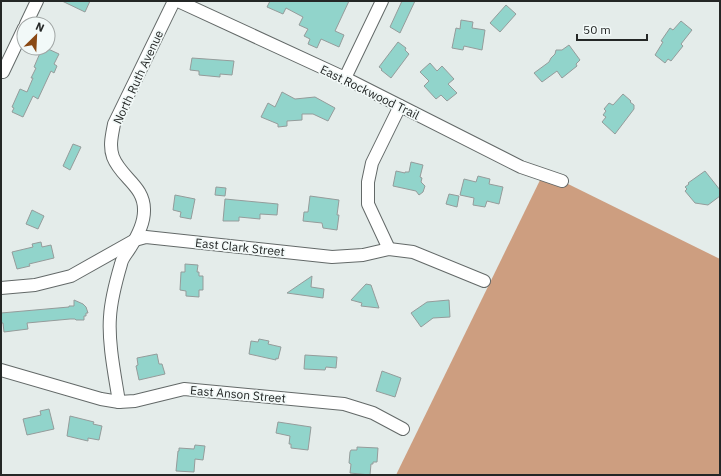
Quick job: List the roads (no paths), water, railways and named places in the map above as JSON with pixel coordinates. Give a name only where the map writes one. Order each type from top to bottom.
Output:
[{"type":"street","points":[[30,16],[37,1]]},
{"type":"street","name":"North Ruth Avenue","points":[[119,402],[110,332],[112,298],[121,261],[135,240],[141,226],[144,211],[142,195],[120,169],[113,157],[111,141],[114,124],[174,1]]},
{"type":"street","name":"East Rockwood Trail","points":[[178,1],[345,78],[521,167],[562,181]]},
{"type":"street","points":[[345,78],[382,1]]},
{"type":"street","points":[[3,72],[16,45]]},
{"type":"street","points":[[389,249],[368,204],[368,182],[372,163],[400,106]]},
{"type":"street","name":"East Clark Street","points":[[1,288],[34,285],[71,276],[135,240],[146,237],[332,257],[363,255],[389,249],[413,252],[484,281]]},
{"type":"street","name":"East Anson Street","points":[[1,370],[101,400],[119,402],[135,401],[184,389],[344,404],[373,413],[403,430]]}]
